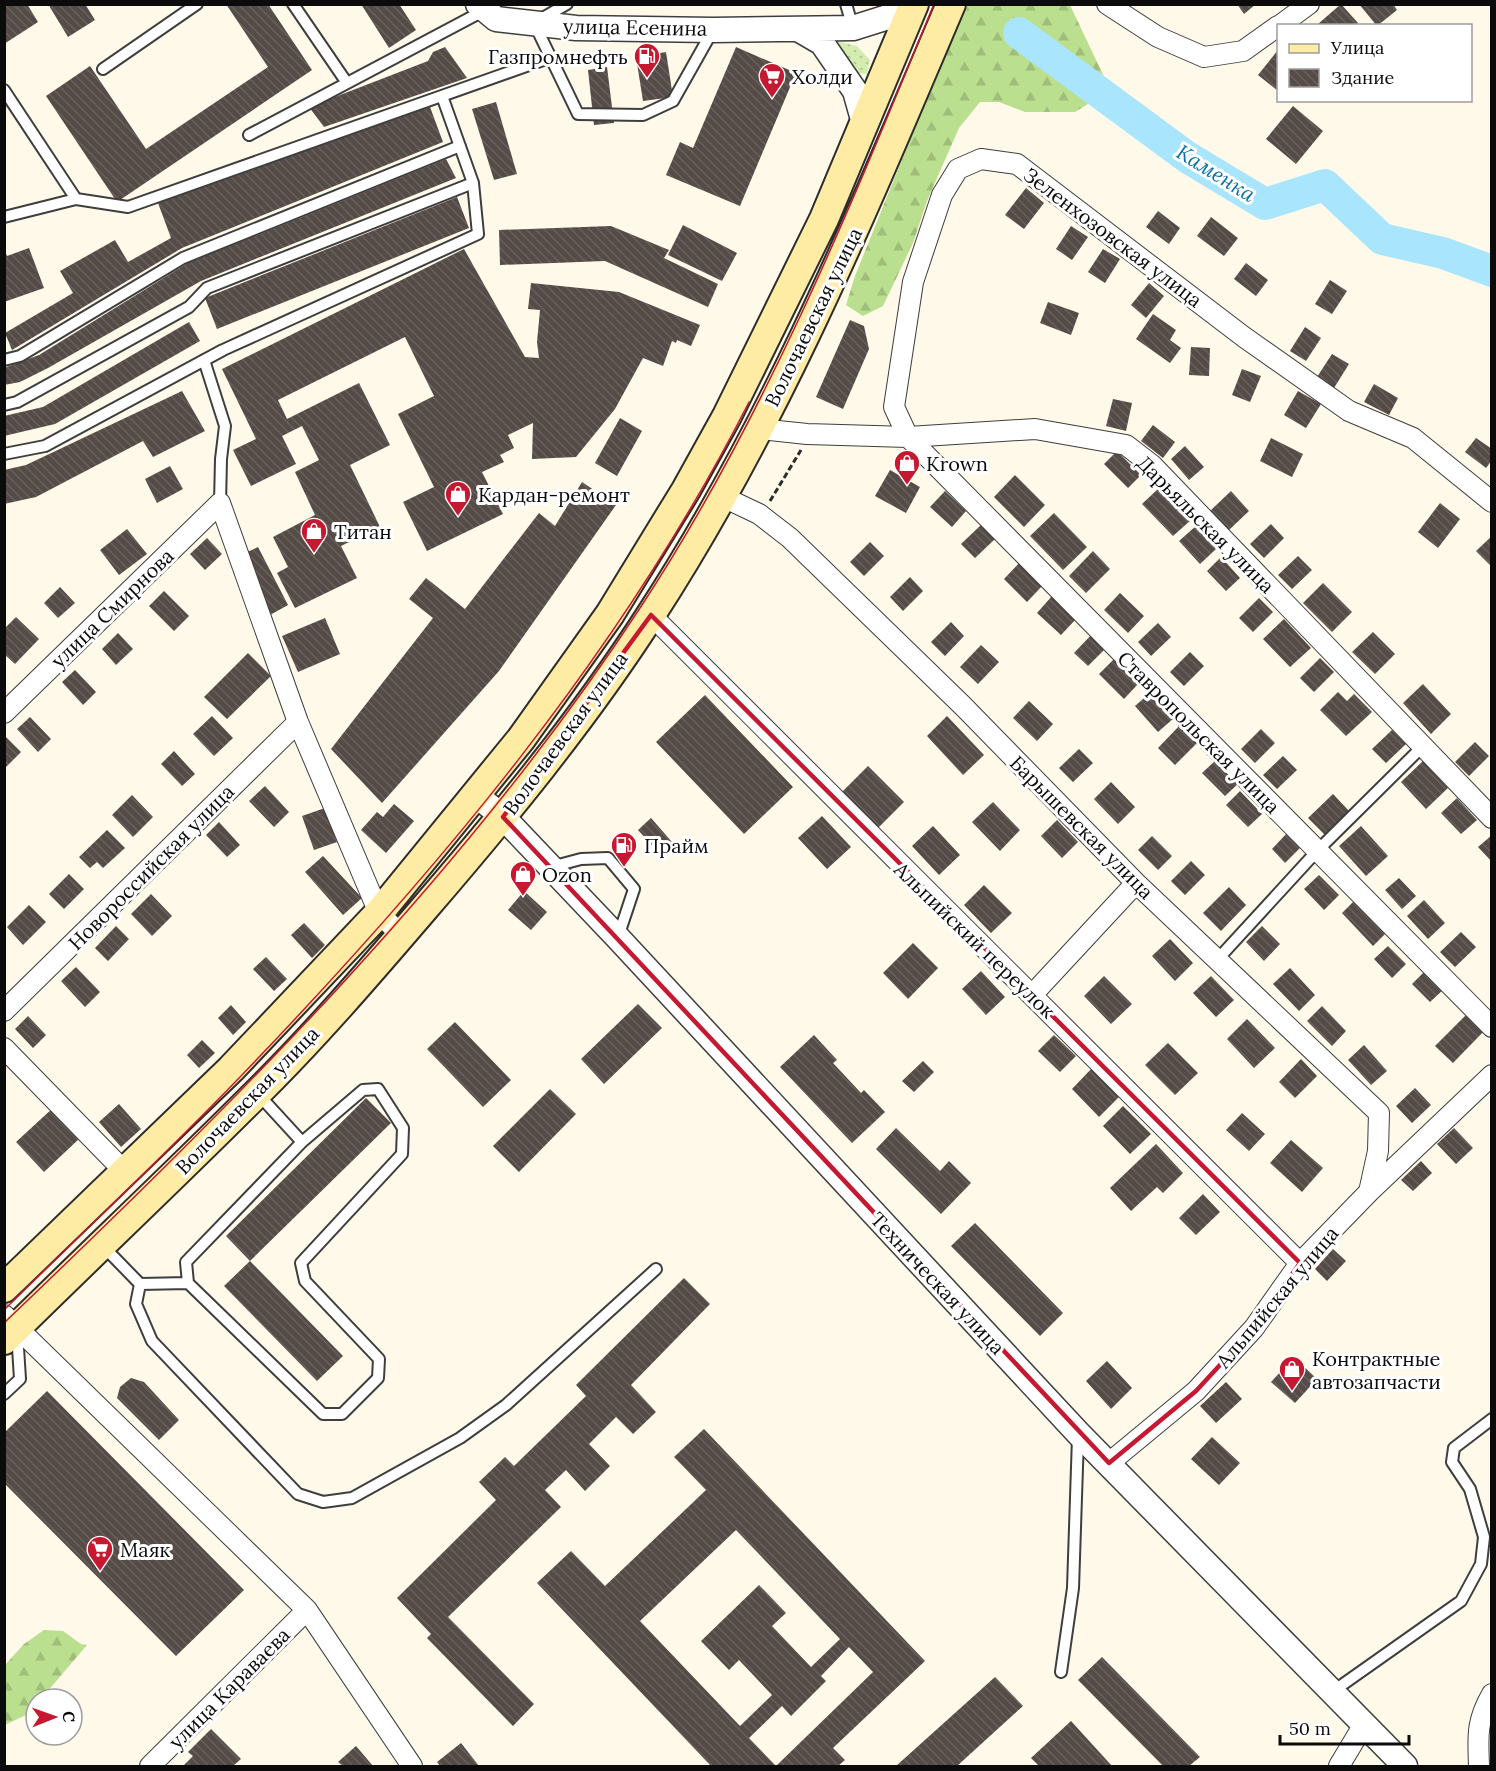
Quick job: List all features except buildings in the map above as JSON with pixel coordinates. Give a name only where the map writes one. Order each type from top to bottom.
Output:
[{"type":"main road","name":"Волочаевская улица","points":[[4,1288],[231,1069],[379,913],[521,739],[610,614],[686,490],[727,416],[824,219],[914,4]]},
{"type":"main road","name":"Волочаевская улица","points":[[9,1328],[101,1245],[257,1093],[401,936],[503,817],[550,758],[651,615],[759,429],[855,230],[951,4]]},
{"type":"street","name":"улица Есенина","points":[[481,7],[496,19],[576,28],[713,30],[854,28],[888,17],[902,4]]},
{"type":"street","points":[[1107,4],[1158,37],[1204,57],[1243,51],[1277,27]]},
{"type":"street","points":[[1282,24],[1309,4]]},
{"type":"street","points":[[798,28],[822,43],[855,91],[864,123]]},
{"type":"street","name":"Зеленхозовская улица","points":[[908,437],[894,407],[913,282],[942,195],[958,169],[981,159],[1017,164],[1032,174],[1244,336],[1349,411],[1413,438],[1491,502]]},
{"type":"street","name":"Дарьяльская улица","points":[[759,429],[807,434],[908,437],[1035,429],[1126,445],[1152,465],[1491,818]]},
{"type":"street","name":"Ставропольская улица","points":[[908,437],[1491,1027]]},
{"type":"street","name":"Барышевская улица","points":[[721,496],[759,514],[790,538],[955,698],[1137,883],[1379,1113],[1378,1151],[1369,1192]]},
{"type":"street","points":[[220,503],[298,722],[379,913],[401,936]]},
{"type":"street","name":"улица Смирнова","points":[[4,713],[220,503]]},
{"type":"street","name":"Альпийский переулок","points":[[651,615],[903,870],[1032,994],[1299,1263]]},
{"type":"street","name":"Новороссийская улица","points":[[4,1011],[298,722]]},
{"type":"street","name":"Техническая улица","points":[[476,795],[503,817],[548,867],[618,938],[1078,1433],[1405,1767]]},
{"type":"street","points":[[1032,994],[1137,883]]},
{"type":"street","points":[[4,1048],[123,1171]]},
{"type":"street","name":"Альпийская улица","points":[[1109,1464],[1196,1391],[1254,1328],[1299,1263],[1491,1075]]},
{"type":"street","points":[[9,1328],[307,1610],[412,1767]]},
{"type":"street","name":"улица Караваева","points":[[150,1767],[307,1610]]},
{"type":"street","points":[[1479,1767],[1476,1734],[1483,1708],[1491,1694]]},
{"type":"street","points":[[1339,1767],[1363,1726]]},
{"type":"lane","points":[[103,69],[197,4]]},
{"type":"lane","points":[[293,4],[347,83]]},
{"type":"lane","points":[[567,4],[534,23],[578,114],[643,115],[673,101],[713,30]]},
{"type":"lane","points":[[846,4],[854,28]]},
{"type":"lane","points":[[249,135],[347,83],[481,7]]},
{"type":"lane","points":[[4,217],[76,199],[128,207],[549,58]]},
{"type":"lane","points":[[4,90],[76,199]]},
{"type":"lane","points":[[4,454],[45,446],[204,360],[478,234],[473,183],[442,96]]},
{"type":"lane","points":[[4,360],[21,356],[183,258],[460,146]]},
{"type":"lane","points":[[4,405],[17,402],[189,307],[207,288],[473,183]]},
{"type":"lane","points":[[204,360],[225,426],[220,459],[220,503]]},
{"type":"lane","points":[[1217,960],[1317,851],[1422,747]]},
{"type":"lane","points":[[548,867],[581,859],[608,858],[634,889],[618,938]]},
{"type":"lane","points":[[378,1089],[403,1128],[402,1154],[301,1263],[305,1281],[379,1359],[378,1378],[342,1414],[322,1414],[189,1283],[186,1262],[302,1142],[363,1090],[378,1089]]},
{"type":"lane","points":[[257,1093],[302,1142]]},
{"type":"lane","points":[[101,1245],[140,1284],[189,1283]]},
{"type":"lane","points":[[140,1284],[136,1304],[152,1341],[298,1494],[323,1502],[352,1498],[460,1438],[506,1406],[656,1269]]},
{"type":"lane","points":[[4,1394],[20,1379],[9,1328]]},
{"type":"lane","points":[[1331,1693],[1461,1601],[1482,1564],[1484,1537],[1470,1489],[1452,1462],[1454,1448],[1491,1419]]},
{"type":"lane","points":[[1061,1672],[1073,1588],[1078,1433]]},
{"type":"path","points":[[759,514],[799,454],[807,434]]},
{"type":"highlighted area","points":[[651,615],[1300,1263],[1254,1328],[1196,1391],[1109,1463],[503,817]]},
{"type":"green space","points":[[968,5],[1070,5],[1106,81],[1096,99],[1075,112],[1025,112],[999,102],[980,102],[959,128],[927,201],[913,243],[883,306],[863,316],[846,305],[855,276],[943,58]]},
{"type":"green space","points":[[831,40],[857,46],[870,60],[867,74],[858,73],[840,55]]},
{"type":"green space","points":[[44,1630],[63,1631],[81,1644],[87,1645],[51,1687],[24,1687],[24,1716],[5,1725],[5,1665],[24,1644]]},
{"type":"waterway","name":"Каменка","points":[[1019,33],[1187,157],[1265,204],[1325,185],[1382,239],[1443,253],[1492,271]]},
{"type":"tram line","points":[[4,1323],[176,1156],[343,983],[423,894],[572,706],[640,608],[685,537],[765,389],[836,237],[934,4]]},
{"type":"tram line","points":[[4,1310],[241,1076],[314,999],[454,840],[520,757],[583,672],[643,585],[698,495],[749,402]]},
{"type":"place","name":"Газпромнефть","points":[[647,79]]},
{"type":"place","name":"Холди","points":[[772,99]]},
{"type":"place","name":"Krown","points":[[907,486]]},
{"type":"place","name":"Кардан-ремонт","points":[[458,517]]},
{"type":"place","name":"Титан","points":[[314,554]]},
{"type":"place","name":"Прайм","points":[[624,868]]},
{"type":"place","name":"Ozon","points":[[523,897]]},
{"type":"place","name":"Контрактные автозапчасти","points":[[1292,1392]]},
{"type":"place","name":"Маяк","points":[[100,1572]]}]
